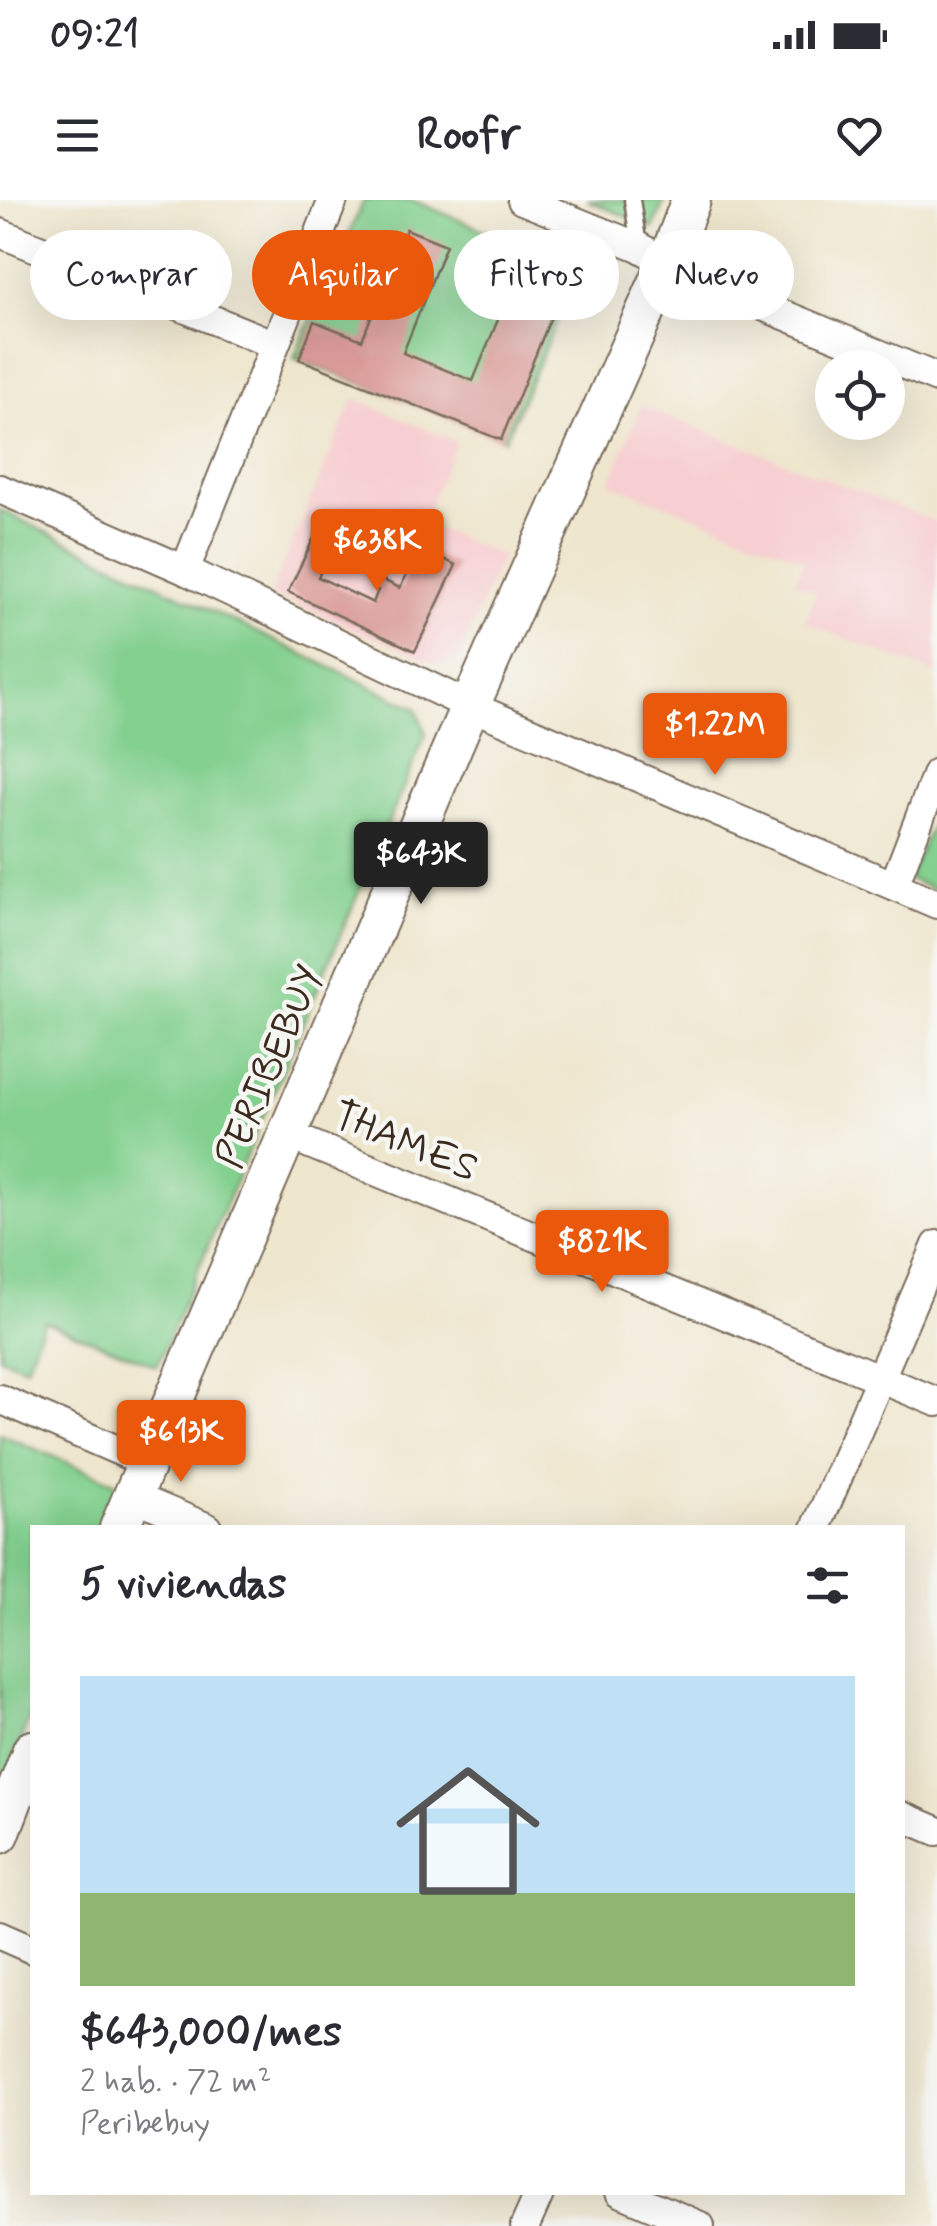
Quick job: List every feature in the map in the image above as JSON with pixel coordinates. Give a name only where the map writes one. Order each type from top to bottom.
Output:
[{"type":"street","points":[[185,570],[333,200]]},
{"type":"street","points":[[522,200],[639,249]]},
{"type":"street","name":"PERIBEBUY","points":[[670,230],[691,200]]},
{"type":"street","points":[[0,233],[275,345]]},
{"type":"street","name":"PERIBEBUY","points":[[133,1495],[470,706],[639,290]]},
{"type":"street","points":[[794,319],[937,378]]},
{"type":"street","points":[[0,489],[185,570],[470,706],[937,904]]},
{"type":"street","points":[[894,885],[937,773]]},
{"type":"street","name":"THAMES","points":[[288,1134],[937,1402]]},
{"type":"street","points":[[817,1525],[937,1245]]},
{"type":"street","points":[[0,1400],[133,1495],[201,1525]]},
{"type":"street","points":[[0,1834],[30,1755]]},
{"type":"street","points":[[905,1817],[937,1831]]},
{"type":"street","points":[[0,1935],[30,1947]]},
{"type":"street","points":[[525,2226],[539,2195]]},
{"type":"street","points":[[627,2195],[700,2226]]},
{"type":"lane","points":[[632,200],[643,230]]},
{"type":"shaded area","points":[[354,398],[456,442],[422,522],[502,556],[459,657],[441,666],[270,594]]},
{"type":"shaded area","points":[[641,406],[937,522],[937,674],[805,622],[817,591],[795,582],[804,559],[610,483]]},
{"type":"green space","points":[[364,200],[412,200],[484,230],[454,230],[454,320],[557,320],[505,439],[294,358],[311,320],[434,320],[434,230],[351,230]]},
{"type":"green space","points":[[587,200],[665,200],[653,228]]},
{"type":"green space","points":[[0,510],[416,708],[426,734],[157,1366],[44,1321],[26,1367],[0,1357]]},
{"type":"green space","points":[[937,812],[937,891],[908,879]]},
{"type":"green space","points":[[0,1434],[123,1486],[107,1525],[30,1525],[30,1717],[0,1793]]},
{"type":"building","points":[[434,240],[446,245],[434,275]]},
{"type":"building","points":[[370,320],[416,320],[403,353],[473,381],[498,320],[550,320],[501,440],[299,359],[314,321],[362,340]]},
{"type":"building","points":[[320,525],[339,534],[318,577],[373,603],[378,590],[372,587],[376,577],[400,588],[420,548],[456,565],[415,651],[288,592]]}]
